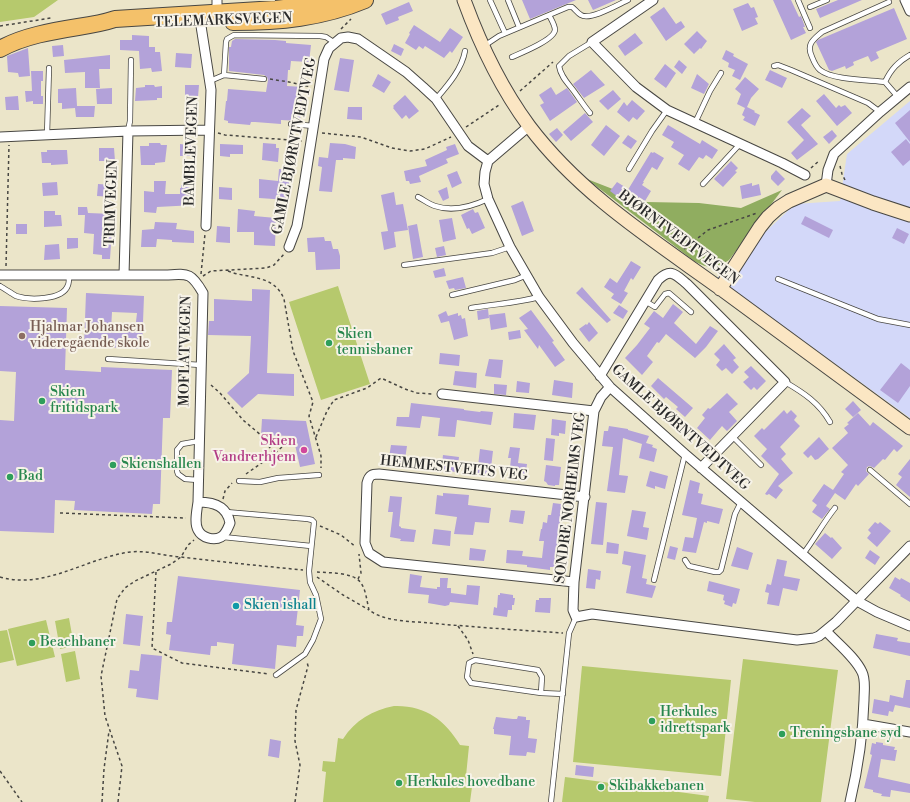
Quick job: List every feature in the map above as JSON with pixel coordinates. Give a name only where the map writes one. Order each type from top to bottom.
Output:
[{"type":"highway","name":"TELEMARKSVEGEN","points":[[2,47],[42,34],[102,24],[115,19],[250,11],[365,0]]},
{"type":"main road","name":"BJØRNTVEDTVEGEN","points":[[457,0],[475,29]]},
{"type":"main road","name":"BJØRNTVEDTVEGEN","points":[[464,0],[475,29],[504,87],[529,126],[560,161],[593,193],[639,230],[910,428]]},
{"type":"main road","points":[[720,289],[768,217],[789,201],[826,184],[873,203],[910,215]]},
{"type":"street","points":[[653,0],[592,42],[636,87],[667,110],[805,175]]},
{"type":"street","points":[[905,0],[910,11]]},
{"type":"street","name":"BAMBLEVEGEN","points":[[201,26],[210,81],[206,226]]},
{"type":"street","points":[[338,41],[348,37],[358,39],[406,72],[436,99],[468,146],[488,161],[529,126]]},
{"type":"street","name":"GAMLE BJØRNTVEDTVEG","points":[[289,247],[297,226],[324,59],[329,48],[338,41]]},
{"type":"street","points":[[826,184],[828,170],[834,154],[910,87]]},
{"type":"street","points":[[4,137],[128,131],[209,130]]},
{"type":"street","name":"TRIMVEGEN","points":[[124,275],[128,131]]},
{"type":"street","name":"GAMLE BJØRNTVEDTVEG","points":[[488,161],[484,184],[488,199],[510,247],[539,297],[573,343],[600,376],[610,387],[685,454],[857,601],[877,612],[910,626]]},
{"type":"street","name":"MOFLATVEGEN","points":[[3,272],[69,276],[184,274],[196,280],[203,293],[198,502],[196,518],[198,530],[201,534]]},
{"type":"street","points":[[600,376],[658,280],[665,274],[675,274],[687,284],[785,382],[701,468]]},
{"type":"street","name":"SONDRE NORHEIMS VEG","points":[[576,617],[573,610],[574,582],[594,412],[601,397],[610,387]]},
{"type":"street","points":[[442,394],[594,412]]},
{"type":"street","name":"HEMMESTVEITS VEG","points":[[574,582],[383,562],[369,554],[365,543],[367,483],[370,475],[379,474],[585,497]]},
{"type":"street","points":[[198,502],[218,506],[226,512],[230,523],[226,532],[222,536],[207,538],[201,534]]},
{"type":"street","points":[[576,617],[592,614],[797,640],[814,638],[826,632],[910,546]]},
{"type":"street","points":[[826,632],[854,661],[863,673],[864,680],[863,724],[857,773],[850,802]]},
{"type":"street","points":[[863,724],[910,732]]},
{"type":"lane","points":[[490,0],[505,33]]},
{"type":"lane","points":[[508,0],[519,27]]},
{"type":"lane","points":[[483,46],[505,33],[568,7],[572,7],[582,16],[593,16],[628,0]]},
{"type":"lane","points":[[798,0],[810,28]]},
{"type":"lane","points":[[810,7],[827,0]]},
{"type":"lane","points":[[889,2],[822,32],[815,38],[810,45],[809,50],[814,63],[821,70],[832,76],[885,82],[898,97]]},
{"type":"lane","points":[[512,57],[546,41],[553,36],[555,28],[549,15]]},
{"type":"lane","points":[[224,75],[226,42],[234,34],[320,36],[338,41]]},
{"type":"lane","points":[[590,113],[562,76],[559,66],[569,56],[592,42]]},
{"type":"lane","points":[[436,99],[458,70],[464,58],[465,51]]},
{"type":"lane","points":[[885,82],[890,72],[899,61],[910,55]]},
{"type":"lane","points":[[128,131],[131,60]]},
{"type":"lane","points":[[774,66],[791,70],[868,104],[880,112]]},
{"type":"lane","points":[[47,135],[49,68]]},
{"type":"lane","points":[[695,123],[710,91],[721,73]]},
{"type":"lane","points":[[210,81],[224,75],[264,79]]},
{"type":"lane","points":[[629,169],[652,131],[667,110]]},
{"type":"lane","points":[[291,124],[313,133]]},
{"type":"lane","points":[[703,184],[740,144]]},
{"type":"lane","points":[[418,197],[436,206],[451,208],[473,206],[488,199]]},
{"type":"lane","points":[[404,265],[492,253],[510,247]]},
{"type":"lane","points":[[452,295],[514,280],[527,275]]},
{"type":"lane","points":[[0,286],[16,296],[26,298],[52,297],[61,294],[66,289],[69,276]]},
{"type":"lane","points":[[778,279],[878,319],[910,325]]},
{"type":"lane","points":[[645,301],[655,307],[665,294],[669,293],[691,312]]},
{"type":"lane","points":[[471,308],[499,303],[524,301],[539,297]]},
{"type":"lane","points":[[108,359],[201,364]]},
{"type":"lane","points":[[785,382],[812,399],[824,412],[830,422]]},
{"type":"lane","points":[[732,436],[761,465]]},
{"type":"lane","points":[[198,480],[185,479],[178,474],[177,450],[182,444],[199,441]]},
{"type":"lane","points":[[654,580],[685,454]]},
{"type":"lane","points":[[870,470],[910,504]]},
{"type":"lane","points":[[240,481],[260,482],[278,478],[319,475]]},
{"type":"lane","points":[[685,560],[689,566],[715,572],[719,572],[721,570],[735,514],[742,502]]},
{"type":"lane","points":[[803,554],[835,508]]},
{"type":"lane","points":[[226,512],[308,519],[312,520],[315,526],[309,571],[310,582],[316,595],[321,619],[313,640],[305,654],[276,675]]},
{"type":"lane","points":[[222,536],[312,546]]},
{"type":"lane","points":[[551,802],[569,633],[576,617]]},
{"type":"lane","points":[[541,693],[542,676],[538,670],[475,660],[469,663],[467,677],[471,683],[541,693],[563,694]]},
{"type":"path","points":[[338,41],[342,27],[353,17]]},
{"type":"path","points":[[520,91],[554,61],[569,56]]},
{"type":"path","points":[[264,79],[320,88]]},
{"type":"path","points":[[209,130],[225,135],[313,133],[361,137],[392,148],[410,151],[425,149],[436,145],[458,133],[499,104]]},
{"type":"path","points":[[3,272],[9,154],[4,137]]},
{"type":"path","points":[[805,175],[820,160]]},
{"type":"path","points":[[677,257],[688,245],[708,230],[758,213]]},
{"type":"path","points":[[206,226],[201,277],[211,271],[266,268],[274,265],[289,247]]},
{"type":"path","points":[[228,271],[238,275],[265,280],[281,291],[284,299],[293,351],[313,402],[309,416],[321,456],[322,464],[319,475]]},
{"type":"path","points":[[200,378],[213,386],[243,420],[262,436],[274,454]]},
{"type":"path","points":[[316,437],[327,411],[334,400],[367,388],[381,378],[417,393],[442,394]]},
{"type":"path","points":[[218,506],[226,489],[231,484],[240,481],[290,440]]},
{"type":"path","points":[[60,513],[196,518]]},
{"type":"path","points":[[315,526],[324,527],[341,535],[357,549]]},
{"type":"path","points":[[118,802],[122,766],[105,716],[101,676],[117,599],[125,588],[135,580],[172,564],[181,557],[188,545],[201,534]]},
{"type":"path","points":[[0,577],[13,580],[39,579],[98,559],[130,552],[145,551],[181,557],[349,575],[358,579],[362,584],[369,610]]},
{"type":"path","points":[[358,552],[361,573],[358,579]]},
{"type":"path","points":[[309,571],[343,596],[380,616],[392,619],[458,626],[569,633]]},
{"type":"path","points":[[156,572],[152,648],[182,663],[276,675]]},
{"type":"path","points":[[458,626],[468,640],[475,660]]},
{"type":"path","points":[[295,802],[300,765],[295,741],[296,710],[308,666],[305,654]]},
{"type":"path","points":[[102,802],[104,769],[110,729]]},
{"type":"path","points":[[0,771],[22,802]]},
{"type":"shaded area","points":[[910,101],[910,418],[717,278],[795,204],[840,201],[847,154]]},
{"type":"green space","points":[[0,0],[58,0],[34,17],[0,22]]},
{"type":"green space","points":[[587,179],[646,202],[699,203],[741,208],[782,190],[729,260],[716,267],[708,267],[694,261]]},
{"type":"green space","name":"Skien tennisbaner","points":[[338,286],[370,384],[321,400],[289,302]]},
{"type":"green space","points":[[69,618],[74,646],[60,649],[55,621]]},
{"type":"green space","name":"Beachbaner","points":[[46,620],[55,657],[17,666],[8,629]]},
{"type":"green space","name":"Beachbaner","points":[[7,630],[14,660],[0,663],[0,631]]},
{"type":"green space","points":[[75,651],[80,679],[66,682],[61,654]]},
{"type":"green space","name":"Treningsbane syd","points":[[743,659],[838,670],[821,802],[755,802],[726,799]]},
{"type":"green space","name":"Herkules idrettspark","points":[[582,666],[731,680],[721,776],[573,762]]},
{"type":"green space","points":[[394,706],[405,706],[425,711],[441,721],[460,745],[469,746],[465,786],[472,787],[470,802],[323,802],[326,772],[322,771],[323,761],[335,762],[338,738],[343,739],[353,726],[372,713]]},
{"type":"green space","name":"Skibakkebanen","points":[[565,777],[709,796],[708,802],[562,802]]},
{"type":"building","points":[[522,0],[576,0],[530,19]]},
{"type":"building","points":[[588,0],[616,0],[593,10]]},
{"type":"building","points":[[773,0],[791,0],[799,17],[801,16],[806,33],[791,40]]},
{"type":"building","points":[[838,0],[862,0],[820,18],[816,9]]},
{"type":"building","points":[[409,2],[413,11],[398,17],[399,20],[386,25],[381,14]]},
{"type":"building","points":[[748,3],[751,8],[754,7],[758,17],[755,18],[758,24],[742,31],[733,9]]},
{"type":"building","points":[[664,7],[676,24],[681,21],[685,27],[666,41],[650,17]]},
{"type":"building","points":[[894,8],[907,39],[876,52],[879,58],[871,62],[868,56],[853,62],[854,65],[846,69],[845,66],[832,71],[829,70],[816,42],[818,40]]},
{"type":"building","points":[[414,25],[440,42],[450,28],[463,37],[452,53],[450,51],[444,58],[425,46],[423,49],[419,46],[416,50],[405,43]]},
{"type":"building","points":[[697,31],[707,41],[701,49],[700,48],[694,54],[684,44]]},
{"type":"building","points":[[635,33],[643,43],[625,56],[618,46]]},
{"type":"building","points":[[132,35],[149,36],[149,47],[155,47],[155,52],[160,52],[162,71],[152,72],[151,68],[140,69],[139,51],[120,50],[120,40],[132,40]]},
{"type":"building","points":[[235,39],[275,40],[286,41],[286,43],[311,45],[309,62],[291,61],[290,70],[288,70],[287,86],[303,87],[300,121],[281,120],[281,124],[251,122],[250,125],[228,123],[228,121],[224,120],[228,89],[266,92],[268,80],[264,75],[229,71],[229,47],[231,47],[232,41]]},
{"type":"building","points":[[394,44],[404,49],[401,56],[391,51]]},
{"type":"building","points":[[63,45],[64,56],[53,57],[52,46]]},
{"type":"building","points":[[28,48],[30,76],[19,77],[18,73],[8,72],[7,56]]},
{"type":"building","points":[[726,50],[734,54],[733,56],[748,64],[740,80],[732,76],[735,70],[728,67],[729,63],[722,59]]},
{"type":"building","points":[[176,53],[192,54],[191,68],[175,67]]},
{"type":"building","points":[[110,55],[110,69],[99,69],[100,88],[85,88],[85,72],[65,73],[64,60]]},
{"type":"building","points":[[340,58],[354,60],[349,92],[334,90]]},
{"type":"building","points":[[679,60],[687,67],[682,74],[674,67]]},
{"type":"building","points":[[665,64],[676,73],[666,88],[654,79]]},
{"type":"building","points":[[591,70],[605,85],[584,98],[573,84]]},
{"type":"building","points":[[770,70],[787,78],[782,88],[765,80]]},
{"type":"building","points":[[31,71],[43,71],[41,96],[43,96],[43,104],[33,104],[33,101],[26,102],[25,91],[32,91]]},
{"type":"building","points":[[378,74],[391,82],[384,93],[372,86]]},
{"type":"building","points":[[697,74],[709,84],[704,94],[691,88]]},
{"type":"building","points":[[745,77],[759,89],[751,98],[747,107],[760,115],[755,126],[743,120],[745,117],[742,115],[745,108],[737,104],[741,94],[735,89]]},
{"type":"building","points":[[145,85],[154,85],[155,87],[162,86],[162,98],[157,98],[157,100],[135,101],[136,88],[145,87]]},
{"type":"building","points":[[185,85],[199,85],[198,97],[185,96]]},
{"type":"building","points":[[551,87],[556,95],[567,88],[577,102],[550,121],[540,105],[544,103],[539,95]]},
{"type":"building","points":[[76,88],[77,106],[95,106],[94,117],[76,117],[75,108],[62,109],[62,103],[58,103],[58,89]]},
{"type":"building","points":[[112,88],[112,104],[97,104],[96,89]]},
{"type":"building","points":[[613,90],[621,99],[608,110],[599,101]]},
{"type":"building","points":[[824,94],[836,108],[839,105],[841,107],[845,105],[852,113],[837,126],[816,101]]},
{"type":"building","points":[[405,95],[419,111],[409,119],[406,115],[402,119],[393,108],[393,106]]},
{"type":"building","points":[[18,96],[19,110],[6,110],[5,97]]},
{"type":"building","points":[[632,100],[645,111],[637,120],[633,117],[629,122],[617,112],[624,102],[627,106]]},
{"type":"building","points":[[348,107],[362,107],[362,120],[347,119]]},
{"type":"building","points":[[802,108],[811,116],[801,125],[818,144],[797,160],[791,153],[804,140],[787,122]]},
{"type":"building","points":[[910,110],[910,142],[895,123]]},
{"type":"building","points":[[585,113],[593,122],[571,141],[563,132]]},
{"type":"building","points":[[606,125],[620,136],[604,156],[591,145]]},
{"type":"building","points":[[668,125],[700,144],[702,140],[718,150],[712,159],[706,155],[703,159],[699,157],[689,171],[678,164],[684,155],[671,147],[674,142],[662,135]]},
{"type":"building","points":[[557,128],[563,135],[556,142],[549,134]]},
{"type":"building","points":[[832,130],[837,136],[829,144],[823,137]]},
{"type":"building","points":[[628,135],[637,141],[631,149],[622,143]]},
{"type":"building","points":[[906,139],[910,144],[910,160],[903,166],[891,152]]},
{"type":"building","points":[[149,143],[160,143],[161,145],[167,145],[165,162],[155,163],[155,165],[141,165],[140,146],[149,146]]},
{"type":"building","points":[[263,143],[276,144],[276,148],[279,148],[278,162],[262,160]]},
{"type":"building","points":[[330,143],[345,144],[356,147],[355,159],[343,158],[343,160],[336,160],[332,192],[319,191],[322,167],[318,166],[319,157],[328,158]]},
{"type":"building","points":[[180,144],[196,146],[196,156],[180,156]]},
{"type":"building","points":[[220,144],[243,145],[243,154],[230,154],[230,157],[220,156]]},
{"type":"building","points":[[455,144],[459,154],[446,159],[448,163],[419,176],[421,182],[410,184],[409,181],[406,181],[404,171],[427,166],[425,160],[447,150],[446,147]]},
{"type":"building","points":[[99,148],[114,148],[115,161],[99,161]]},
{"type":"building","points":[[47,150],[67,150],[68,164],[51,165],[51,163],[42,163],[41,152],[47,152]]},
{"type":"building","points":[[651,152],[654,152],[664,158],[657,170],[652,167],[643,182],[642,185],[651,191],[645,201],[639,197],[637,200],[626,193]]},
{"type":"building","points":[[731,161],[738,168],[735,171],[737,172],[723,187],[714,179]]},
{"type":"building","points":[[279,169],[291,170],[288,200],[259,198],[259,179],[278,181]]},
{"type":"building","points":[[776,170],[785,179],[778,186],[771,179],[771,176]]},
{"type":"building","points":[[457,171],[462,183],[452,188],[447,175]]},
{"type":"building","points":[[154,181],[166,181],[165,194],[180,194],[181,185],[195,185],[195,205],[157,207],[156,213],[144,212],[144,191],[154,192]]},
{"type":"building","points":[[57,182],[58,195],[43,196],[42,183]]},
{"type":"building","points":[[617,182],[625,187],[618,197],[610,191]]},
{"type":"building","points":[[752,183],[752,186],[759,184],[761,195],[742,199],[740,186]]},
{"type":"building","points":[[98,184],[114,185],[113,197],[97,196]]},
{"type":"building","points":[[219,187],[232,188],[232,200],[219,199]]},
{"type":"building","points":[[447,187],[449,198],[443,201],[438,191]]},
{"type":"building","points":[[394,192],[396,205],[403,204],[408,230],[394,232],[396,247],[384,250],[381,232],[388,231],[381,195]]},
{"type":"building","points":[[523,201],[534,231],[522,236],[511,206]]},
{"type":"building","points":[[78,207],[87,207],[88,213],[113,214],[110,259],[102,259],[102,255],[93,254],[94,234],[84,233],[85,215],[78,215]]},
{"type":"building","points":[[238,209],[255,211],[254,216],[276,218],[275,246],[254,245],[254,232],[237,232]]},
{"type":"building","points":[[473,209],[475,213],[478,212],[485,228],[472,234],[469,228],[467,229],[461,215]]},
{"type":"building","points":[[44,211],[55,211],[55,215],[61,215],[62,226],[44,227]]},
{"type":"building","points":[[805,216],[833,230],[829,238],[801,224]]},
{"type":"building","points":[[452,218],[456,239],[443,242],[439,220]]},
{"type":"building","points":[[155,222],[177,223],[176,229],[194,231],[194,243],[172,242],[172,240],[157,239],[156,247],[141,247],[142,230],[154,229]]},
{"type":"building","points":[[16,224],[27,224],[27,234],[16,234]]},
{"type":"building","points":[[417,224],[423,257],[413,259],[408,226]]},
{"type":"building","points":[[217,226],[230,227],[230,243],[216,242]]},
{"type":"building","points":[[897,228],[909,234],[904,244],[892,238]]},
{"type":"building","points":[[324,237],[325,241],[331,241],[333,249],[338,249],[340,256],[340,269],[316,270],[315,252],[308,252],[307,238]]},
{"type":"building","points":[[67,238],[78,238],[78,248],[67,249]]},
{"type":"building","points":[[59,244],[60,259],[44,260],[45,245]]},
{"type":"building","points":[[444,246],[446,255],[437,257],[435,248]]},
{"type":"building","points":[[631,261],[641,267],[633,280],[631,278],[624,291],[628,293],[621,304],[611,298],[614,294],[604,287],[610,278],[617,283]]},
{"type":"building","points":[[444,268],[446,276],[435,278],[433,271]]},
{"type":"building","points":[[463,277],[466,288],[455,290],[454,288],[449,289],[446,281]]},
{"type":"building","points":[[582,287],[611,320],[607,323],[576,293]]},
{"type":"building","points":[[252,289],[270,290],[267,373],[294,374],[294,396],[258,394],[242,408],[227,393],[249,373],[251,336],[208,335],[209,321],[214,321],[214,299],[252,301]]},
{"type":"building","points":[[86,293],[144,296],[142,349],[84,346]],"holes":[[[112,312],[137,313],[135,330],[111,330]]]},
{"type":"building","points":[[673,304],[683,312],[674,323],[696,344],[710,326],[718,331],[706,347],[695,358],[666,334],[659,343],[657,342],[647,356],[653,362],[642,375],[625,358],[650,328],[644,324],[654,311],[663,318]]},
{"type":"building","points":[[619,305],[628,311],[623,319],[613,313]]},
{"type":"building","points":[[0,306],[67,308],[65,370],[101,372],[101,367],[172,370],[170,418],[163,418],[160,504],[153,504],[152,514],[74,510],[75,501],[55,500],[54,533],[0,531],[0,420],[14,421],[16,372],[0,371]]},
{"type":"building","points":[[488,309],[489,318],[478,320],[477,311]]},
{"type":"building","points":[[531,310],[554,341],[552,342],[565,360],[555,367],[539,345],[538,349],[524,330],[528,329],[519,318]]},
{"type":"building","points":[[446,311],[448,316],[458,313],[458,316],[461,315],[462,319],[465,318],[468,336],[454,340],[449,321],[441,323],[438,315]]},
{"type":"building","points":[[505,313],[507,327],[491,330],[489,315]]},
{"type":"building","points":[[589,322],[598,333],[589,342],[579,329],[586,324],[587,325]]},
{"type":"building","points":[[520,330],[521,338],[509,340],[508,332]]},
{"type":"building","points":[[724,344],[736,358],[733,360],[739,367],[732,374],[726,368],[722,371],[716,365],[720,360],[714,354]]},
{"type":"building","points":[[440,353],[460,355],[459,366],[439,364]]},
{"type":"building","points":[[489,359],[503,360],[501,378],[485,376]]},
{"type":"building","points":[[901,363],[910,370],[910,386],[898,403],[880,390]]},
{"type":"building","points":[[751,366],[766,381],[757,390],[754,387],[751,390],[743,382],[749,377],[744,372]]},
{"type":"building","points":[[455,371],[477,373],[476,388],[453,385]]},
{"type":"building","points":[[658,378],[693,408],[685,417],[676,409],[678,407],[666,397],[664,399],[651,386]]},
{"type":"building","points":[[554,380],[573,383],[572,398],[552,395]]},
{"type":"building","points":[[517,381],[530,383],[529,393],[516,392]]},
{"type":"building","points":[[494,384],[507,385],[506,395],[494,394]]},
{"type":"building","points":[[727,393],[738,404],[729,412],[737,421],[727,431],[722,426],[710,440],[697,428],[705,418],[702,415],[708,408],[710,409]]},
{"type":"building","points":[[853,401],[861,410],[853,417],[845,409]]},
{"type":"building","points":[[411,403],[480,412],[493,412],[491,425],[457,420],[455,437],[438,436],[440,418],[422,416],[420,428],[396,426],[397,417],[409,417]]},
{"type":"building","points":[[784,410],[787,414],[791,410],[797,416],[794,420],[800,426],[780,447],[786,454],[781,459],[793,473],[778,486],[783,490],[776,499],[769,494],[765,494],[779,474],[761,456],[767,449],[754,436],[762,428],[764,430]]},
{"type":"building","points":[[514,413],[536,415],[534,430],[513,428]]},
{"type":"building","points":[[858,413],[870,426],[873,422],[903,446],[897,452],[894,449],[885,460],[883,459],[874,468],[870,466],[867,467],[866,471],[869,474],[858,486],[856,484],[845,500],[835,493],[826,506],[830,509],[822,519],[812,512],[817,505],[812,501],[824,484],[833,490],[844,474],[841,472],[848,465],[832,448],[848,433],[844,428],[849,424],[847,423]]},
{"type":"building","name":"Skien Vandrerhjem","points":[[262,419],[306,421],[315,464],[300,467],[293,436],[261,435]]},
{"type":"building","points":[[552,419],[566,421],[565,434],[559,433],[559,436],[551,435]]},
{"type":"building","points":[[609,426],[628,429],[649,436],[646,443],[653,445],[652,447],[657,449],[654,462],[639,458],[642,444],[623,438],[619,475],[628,476],[625,493],[607,491],[613,447],[602,446],[604,431],[608,431]]},
{"type":"building","points":[[819,437],[829,449],[818,459],[815,460],[811,455],[808,458],[803,453]]},
{"type":"building","points":[[546,438],[555,439],[553,461],[544,460]]},
{"type":"building","points":[[391,445],[407,446],[404,466],[388,464]]},
{"type":"building","points":[[510,447],[520,448],[518,463],[527,464],[525,480],[509,478],[511,458],[508,458]]},
{"type":"building","points":[[480,449],[493,451],[490,476],[477,475]]},
{"type":"building","points":[[443,455],[459,457],[457,472],[443,471]]},
{"type":"building","points":[[910,459],[910,497],[896,485],[902,477],[898,474]]},
{"type":"building","points":[[546,465],[561,467],[559,485],[548,485],[544,481]]},
{"type":"building","points":[[650,471],[668,476],[665,489],[655,486],[655,489],[646,486]]},
{"type":"building","points":[[690,480],[700,483],[698,493],[703,494],[701,504],[723,509],[719,524],[707,521],[707,523],[704,522],[696,553],[682,551],[685,537],[693,538],[697,518],[682,515]]},
{"type":"building","points":[[443,493],[469,495],[468,505],[491,508],[489,523],[475,522],[473,535],[454,534],[457,517],[435,514],[437,495],[443,496]]},
{"type":"building","points":[[390,496],[402,497],[399,526],[401,528],[416,530],[414,542],[400,541],[401,539],[390,537],[393,512],[388,512]]},
{"type":"building","points":[[596,502],[607,503],[603,545],[591,544]]},
{"type":"building","points":[[553,503],[561,504],[558,557],[556,556],[555,567],[550,567],[550,570],[527,567],[527,565],[506,563],[507,550],[523,551],[522,556],[542,558],[544,541],[539,541],[541,529],[543,522],[547,523],[548,515],[551,515]]},
{"type":"building","points":[[511,510],[525,511],[523,524],[509,522]]},
{"type":"building","points":[[632,510],[646,512],[643,527],[649,528],[647,540],[627,536]]},
{"type":"building","points":[[875,522],[878,524],[880,522],[891,531],[877,547],[867,538],[871,533],[868,530]]},
{"type":"building","points":[[434,529],[451,531],[450,546],[432,544]]},
{"type":"building","points":[[825,533],[831,538],[832,537],[842,548],[832,559],[815,544]]},
{"type":"building","points":[[607,542],[619,544],[618,554],[606,553]]},
{"type":"building","points":[[670,546],[678,548],[675,560],[667,558]]},
{"type":"building","points":[[737,547],[753,553],[748,570],[731,566]]},
{"type":"building","points":[[470,548],[486,550],[484,561],[469,560]]},
{"type":"building","points":[[870,550],[880,557],[875,565],[865,558]]},
{"type":"building","points":[[624,551],[646,555],[642,578],[647,579],[646,584],[656,586],[652,598],[626,593],[631,566],[622,564]]},
{"type":"building","points":[[777,559],[787,561],[784,576],[800,579],[797,591],[783,588],[779,606],[767,604],[769,593],[765,592],[767,584],[771,585]]},
{"type":"building","points":[[588,569],[601,571],[600,580],[596,579],[595,589],[586,588]]},
{"type":"building","points":[[410,574],[422,576],[420,587],[437,589],[437,587],[440,587],[440,578],[448,578],[447,588],[451,588],[451,593],[466,595],[467,585],[480,586],[478,605],[450,602],[449,605],[445,606],[428,603],[429,595],[408,593]]},
{"type":"building","name":"Skien ishall","points":[[178,576],[300,590],[296,625],[304,626],[303,636],[297,636],[296,647],[277,645],[275,669],[232,664],[234,644],[217,642],[217,646],[211,646],[210,655],[169,650],[171,635],[166,634],[167,622],[172,622]]},
{"type":"building","points":[[895,577],[900,580],[901,578],[910,583],[910,602],[889,588]]},
{"type":"building","points":[[709,581],[740,589],[736,604],[733,603],[732,607],[724,604],[724,595],[707,591]]},
{"type":"building","points":[[500,593],[513,595],[513,598],[515,598],[514,605],[512,605],[512,610],[508,610],[507,617],[493,615],[494,607],[497,608],[498,595],[500,595]]},
{"type":"building","points":[[539,598],[551,598],[550,613],[535,612],[536,600],[539,600]]},
{"type":"building","points":[[126,614],[143,616],[140,646],[123,644]]},
{"type":"building","points":[[876,634],[898,638],[897,641],[910,643],[910,656],[873,648]]},
{"type":"building","points":[[141,654],[162,656],[158,700],[136,697],[137,689],[128,688],[130,670],[139,671]]},
{"type":"building","points":[[906,680],[910,680],[910,708],[895,705],[893,712],[889,711],[888,716],[872,713],[874,699],[889,702],[890,695],[903,698]]},
{"type":"building","points":[[518,716],[526,717],[526,720],[530,720],[528,738],[537,739],[535,753],[527,752],[526,756],[509,755],[511,736],[494,734],[493,729],[496,717],[517,719]]},
{"type":"building","points":[[270,739],[281,741],[279,758],[268,756]]},
{"type":"building","points":[[876,742],[895,747],[894,750],[897,750],[895,761],[881,759],[878,777],[910,784],[910,793],[891,790],[890,797],[881,796],[882,794],[864,788],[872,755],[870,754],[872,743],[876,744]]},
{"type":"building","points":[[576,765],[594,767],[593,777],[575,775]]},
{"type":"place","name":"Hjalmar Johansen videregående skole","points":[[22,336]]},
{"type":"place","name":"Skien tennisbaner","points":[[329,343]]},
{"type":"place","name":"Skien fritidspark","points":[[42,401]]},
{"type":"place","name":"Skien Vandrerhjem","points":[[304,450]]},
{"type":"place","name":"Skienshallen","points":[[113,465]]},
{"type":"place","name":"Bad","points":[[10,477]]},
{"type":"place","name":"Skien ishall","points":[[236,606]]},
{"type":"place","name":"Beachbaner","points":[[32,643]]},
{"type":"place","name":"Herkules idrettspark","points":[[652,721]]},
{"type":"place","name":"Treningsbane syd","points":[[782,734]]},
{"type":"place","name":"Herkules hovedbane","points":[[399,783]]},
{"type":"place","name":"Skibakkebanen","points":[[601,787]]}]
